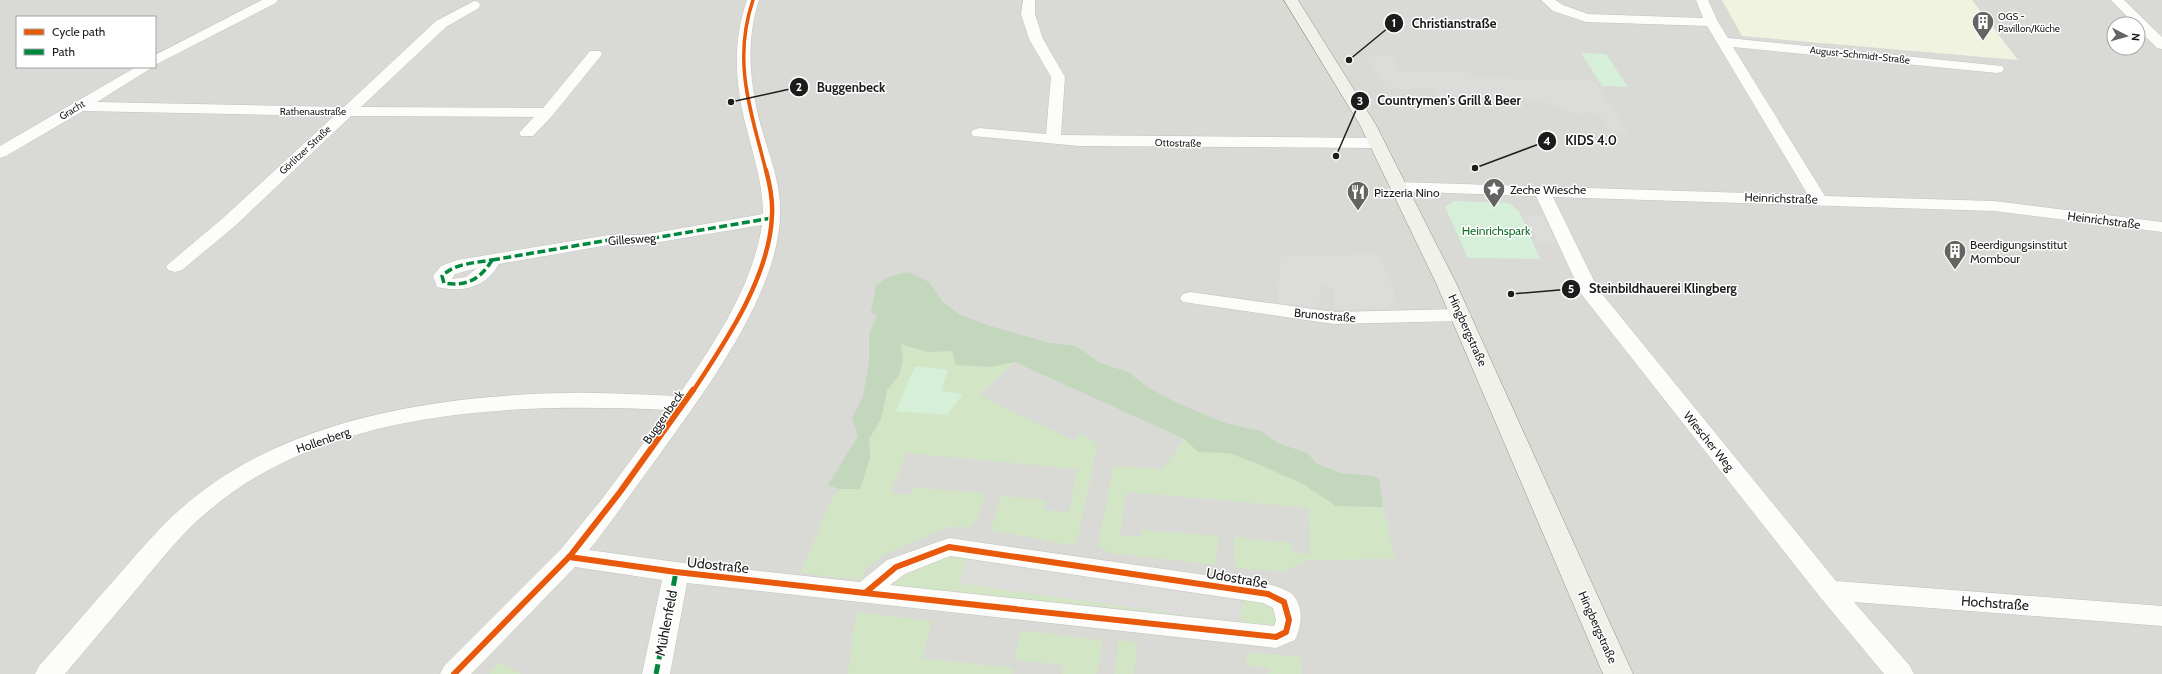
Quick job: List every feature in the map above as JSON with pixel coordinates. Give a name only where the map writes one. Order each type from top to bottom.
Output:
[{"type":"street","points":[[156,61],[272,0]]},
{"type":"street","name":"Buggenbeck","points":[[454,674],[569,557],[627,483],[686,402],[728,334],[752,287],[767,248],[772,218],[771,186],[751,116],[742,55],[746,16],[753,0]]},
{"type":"street","points":[[1029,0],[1028,14],[1036,39],[1058,77],[1053,138]]},
{"type":"street","name":"Hingbergstraße","points":[[1290,0],[1315,38],[1377,143],[1461,315],[1618,674]]},
{"type":"street","points":[[1546,0],[1558,8],[1586,18],[1711,22]]},
{"type":"street","points":[[1702,0],[1711,22],[1819,199]]},
{"type":"street","points":[[2117,0],[2134,16]]},
{"type":"street","name":"Görlitzer Straße","points":[[175,266],[229,222],[346,111],[442,24],[474,5]]},
{"type":"street","points":[[2146,28],[2162,31]]},
{"type":"street","points":[[2146,28],[2162,45]]},
{"type":"street","name":"August-Schmidt-Straße","points":[[1723,42],[1997,69]]},
{"type":"street","points":[[527,133],[547,113],[595,54]]},
{"type":"street","name":"Gracht","points":[[0,153],[144,68]]},
{"type":"street","name":"Rathenaustraße","points":[[79,106],[137,109],[547,113]]},
{"type":"street","name":"Ottostraße","points":[[979,133],[1079,141],[1167,143],[1377,143]]},
{"type":"street","name":"Heinrichstraße","points":[[1398,187],[1819,199],[1994,206],[2162,227]]},
{"type":"street","name":"Wiescher Weg","points":[[1542,192],[1589,291],[1829,590],[1900,674]]},
{"type":"street","name":"Gillesweg","points":[[492,260],[609,240],[642,240],[772,218]]},
{"type":"street","name":"Brunostraße","points":[[1190,298],[1334,318],[1461,315]]},
{"type":"street","name":"Hollenberg","points":[[49,674],[170,532],[210,497],[254,468],[320,439],[397,418],[485,404],[555,400],[686,402]]},
{"type":"street","name":"Udostraße","points":[[569,557],[676,572],[865,593],[1276,637],[1286,632],[1289,620],[1284,602],[1268,594],[949,547],[896,567],[883,576],[865,593]]},
{"type":"street","name":"Mühlenfeld","points":[[656,674],[676,572]]},
{"type":"street","name":"Hochstraße","points":[[1829,590],[2162,616]]},
{"type":"shaded area","points":[[0,0],[2162,0],[2162,674],[0,674]]},
{"type":"shaded area","points":[[1722,0],[1972,0],[2018,60],[1742,36]]},
{"type":"shaded area","points":[[1393,55],[1398,71],[1470,72],[1472,78],[1594,80],[1628,133],[1611,133],[1602,117],[1589,112],[1582,115],[1542,101],[1438,98],[1434,89],[1388,89],[1366,56]]},
{"type":"shaded area","points":[[1526,216],[1543,216],[1556,243],[1538,242]]},
{"type":"shaded area","points":[[1379,254],[1393,287],[1396,300],[1385,308],[1334,309],[1334,288],[1320,286],[1319,307],[1278,303],[1280,257]]},
{"type":"shaded area","points":[[968,557],[1242,598],[1240,623],[959,583]]},
{"type":"green space","points":[[1581,53],[1606,54],[1628,87],[1602,86]]},
{"type":"green space","name":"Heinrichspark","points":[[1453,201],[1509,203],[1519,211],[1540,259],[1468,258],[1445,207]]},
{"type":"green space","points":[[909,272],[929,282],[942,301],[960,315],[990,326],[1050,343],[1076,346],[1100,363],[1128,372],[1149,388],[1177,403],[1225,423],[1261,431],[1280,444],[1307,453],[1317,464],[1341,473],[1374,476],[1379,479],[1383,507],[1336,506],[1303,484],[1258,464],[1229,453],[1198,452],[1185,439],[1015,362],[990,367],[956,365],[952,351],[927,352],[901,344],[903,360],[899,375],[887,390],[881,419],[869,439],[870,458],[860,489],[839,489],[828,485],[858,436],[852,418],[863,397],[869,363],[869,335],[877,316],[871,312],[876,286],[887,277]]},
{"type":"green space","points":[[901,344],[927,352],[952,351],[956,365],[990,367],[1015,362],[979,395],[1074,441],[1081,433],[1094,442],[1097,448],[1076,546],[991,530],[1001,496],[1045,500],[1044,510],[1069,512],[1077,469],[906,453],[891,493],[911,495],[914,487],[985,494],[979,514],[971,527],[949,527],[885,554],[867,568],[860,580],[801,573],[830,503],[839,489],[860,489],[870,458],[869,439],[881,419],[887,390],[899,375],[903,360]]},
{"type":"green space","points":[[915,366],[948,370],[941,391],[963,394],[947,415],[896,411]]},
{"type":"green space","points":[[1185,439],[1198,452],[1229,453],[1258,464],[1303,484],[1336,506],[1383,507],[1395,559],[1308,560],[1283,572],[1237,568],[1234,559],[1234,537],[1291,543],[1291,552],[1310,554],[1309,508],[1126,492],[1120,535],[1141,537],[1142,530],[1219,536],[1215,565],[1110,553],[1098,545],[1114,466],[1162,469]]},
{"type":"green space","points":[[949,555],[968,557],[959,583],[1240,623],[1242,598],[1260,600],[1269,604],[1278,618],[1274,627],[1264,627],[1125,609],[893,586],[901,574]]},
{"type":"green space","points":[[856,612],[932,621],[922,658],[1013,668],[1012,674],[848,674]]},
{"type":"green space","points":[[1020,630],[1102,640],[1097,674],[1062,674],[1063,665],[1015,660]]},
{"type":"green space","points":[[1119,640],[1138,643],[1134,674],[1114,674]]},
{"type":"green space","points":[[1246,652],[1301,657],[1302,674],[1269,674],[1269,668],[1247,666]]},
{"type":"green space","points":[[500,662],[521,674],[489,674]]},
{"type":"marked path","points":[[492,260],[488,267],[484,272],[472,281],[459,285],[444,283],[442,276],[448,270],[457,266],[609,240],[642,240],[772,218]]},
{"type":"marked path","points":[[656,674],[676,572]]},
{"type":"cycle path","points":[[454,674],[556,571],[601,518],[706,371],[726,340],[758,275],[768,244],[772,216],[772,203],[768,178],[751,116],[745,87],[743,43],[748,14],[753,0]]},
{"type":"cycle path","points":[[569,557],[676,572],[1276,637],[1286,632],[1289,620],[1284,602],[1268,594],[949,547],[896,567],[883,576],[865,593]]},
{"type":"place","name":"OGS - Pavillon/Küche","points":[[1983,42]]},
{"type":"place","name":"Christianstraße","points":[[1349,60]]},
{"type":"place","name":"Buggenbeck","points":[[731,102]]},
{"type":"place","name":"Countrymen's Grill & Beer","points":[[1336,156]]},
{"type":"place","name":"KIDS 4.0","points":[[1475,168]]},
{"type":"place","name":"Zeche Wiesche","points":[[1494,208]]},
{"type":"place","name":"Pizzeria Nino","points":[[1358,212]]},
{"type":"place","name":"Beerdigungsinstitut Mombour","points":[[1955,270]]},
{"type":"place","name":"Steinbildhauerei Klingberg","points":[[1511,294]]}]
